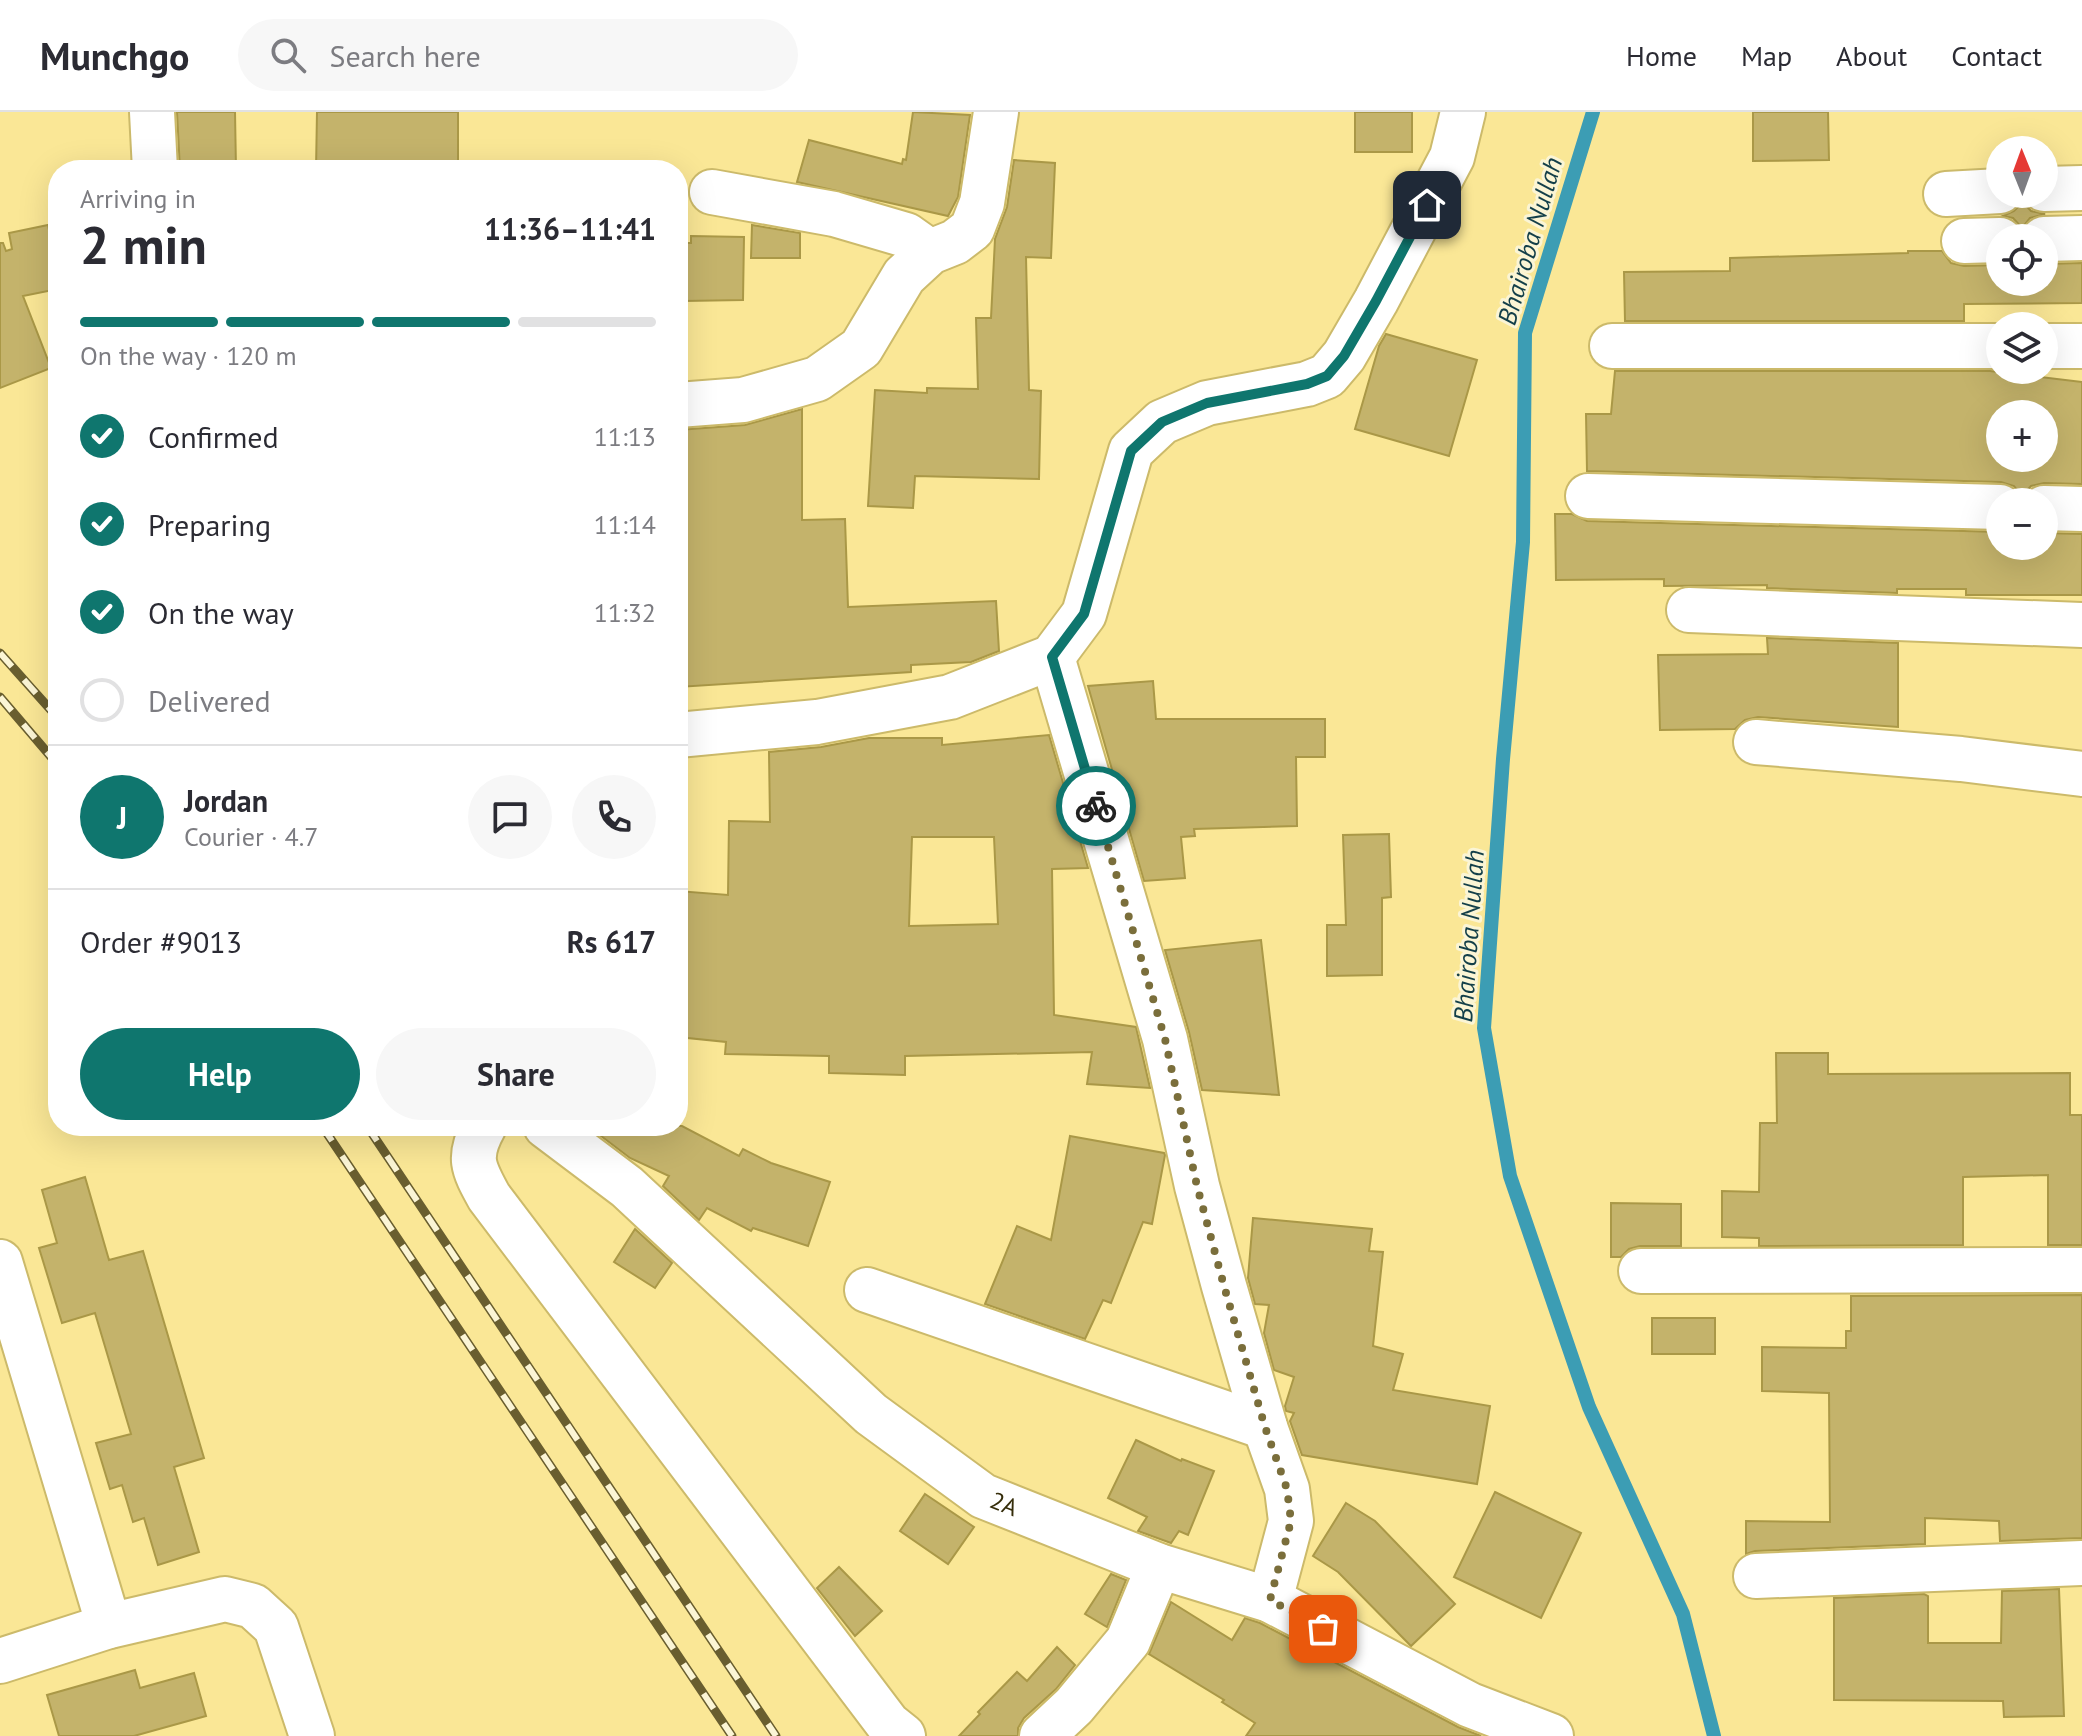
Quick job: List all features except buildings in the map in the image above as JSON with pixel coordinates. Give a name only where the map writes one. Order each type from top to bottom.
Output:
[{"type":"street","points":[[152,112],[154,160]]},
{"type":"street","points":[[688,404],[743,400],[817,379],[861,348],[904,276],[930,252],[955,242],[972,229],[982,203],[996,112]]},
{"type":"street","points":[[688,734],[817,722],[950,697],[1052,657],[1084,614],[1131,451],[1162,422],[1207,403],[1307,384],[1327,376],[1344,356],[1376,301],[1452,157],[1463,112]]},
{"type":"street","points":[[2058,189],[2082,188]]},
{"type":"street","points":[[712,192],[834,214],[906,235],[930,252]]},
{"type":"street","points":[[1946,194],[1986,192]]},
{"type":"street","points":[[2058,239],[2082,238]]},
{"type":"street","points":[[1612,346],[1986,346]]},
{"type":"street","points":[[2058,346],[2082,346]]},
{"type":"street","points":[[1588,496],[1986,507]]},
{"type":"street","points":[[2058,508],[2082,509]]},
{"type":"street","points":[[1689,610],[2082,625]]},
{"type":"street","points":[[1052,657],[1165,1039],[1197,1186],[1265,1427],[1287,1489],[1291,1521],[1270,1600]]},
{"type":"street","points":[[1756,742],[1961,759],[2082,774]]},
{"type":"street","points":[[478,1136],[474,1144],[473,1167],[489,1197],[888,1724],[903,1736]]},
{"type":"street","name":"2A","points":[[559,1136],[627,1187],[871,1414],[983,1496],[1159,1566],[1270,1600],[1463,1720],[1551,1736]]},
{"type":"street","points":[[0,1262],[109,1626]]},
{"type":"street","points":[[1641,1271],[2082,1270]]},
{"type":"street","points":[[867,1290],[1265,1427]]},
{"type":"street","points":[[1756,1576],[2082,1563]]},
{"type":"street","points":[[1042,1736],[1074,1706],[1128,1641],[1159,1566]]},
{"type":"street","points":[[0,1661],[109,1626],[225,1599],[253,1606],[276,1627],[312,1736]]},
{"type":"waterway","name":"Bhairoba Nullah","points":[[1593,112],[1525,333],[1523,542],[1503,759],[1484,1028],[1510,1176],[1589,1407],[1683,1614],[1714,1736]]},
{"type":"railway","points":[[0,653],[48,707]]},
{"type":"railway","points":[[0,697],[48,753]]},
{"type":"railway","points":[[329,1136],[732,1736]]},
{"type":"railway","points":[[374,1136],[776,1736]]},
{"type":"way so far","points":[[1096,806],[1165,1039],[1197,1186],[1224,1286],[1265,1427],[1287,1489],[1291,1521],[1270,1600],[1323,1629]]},
{"type":"route","points":[[1096,806],[1052,657],[1084,614],[1131,451],[1162,422],[1207,403],[1307,384],[1327,376],[1344,356],[1427,205]]}]
